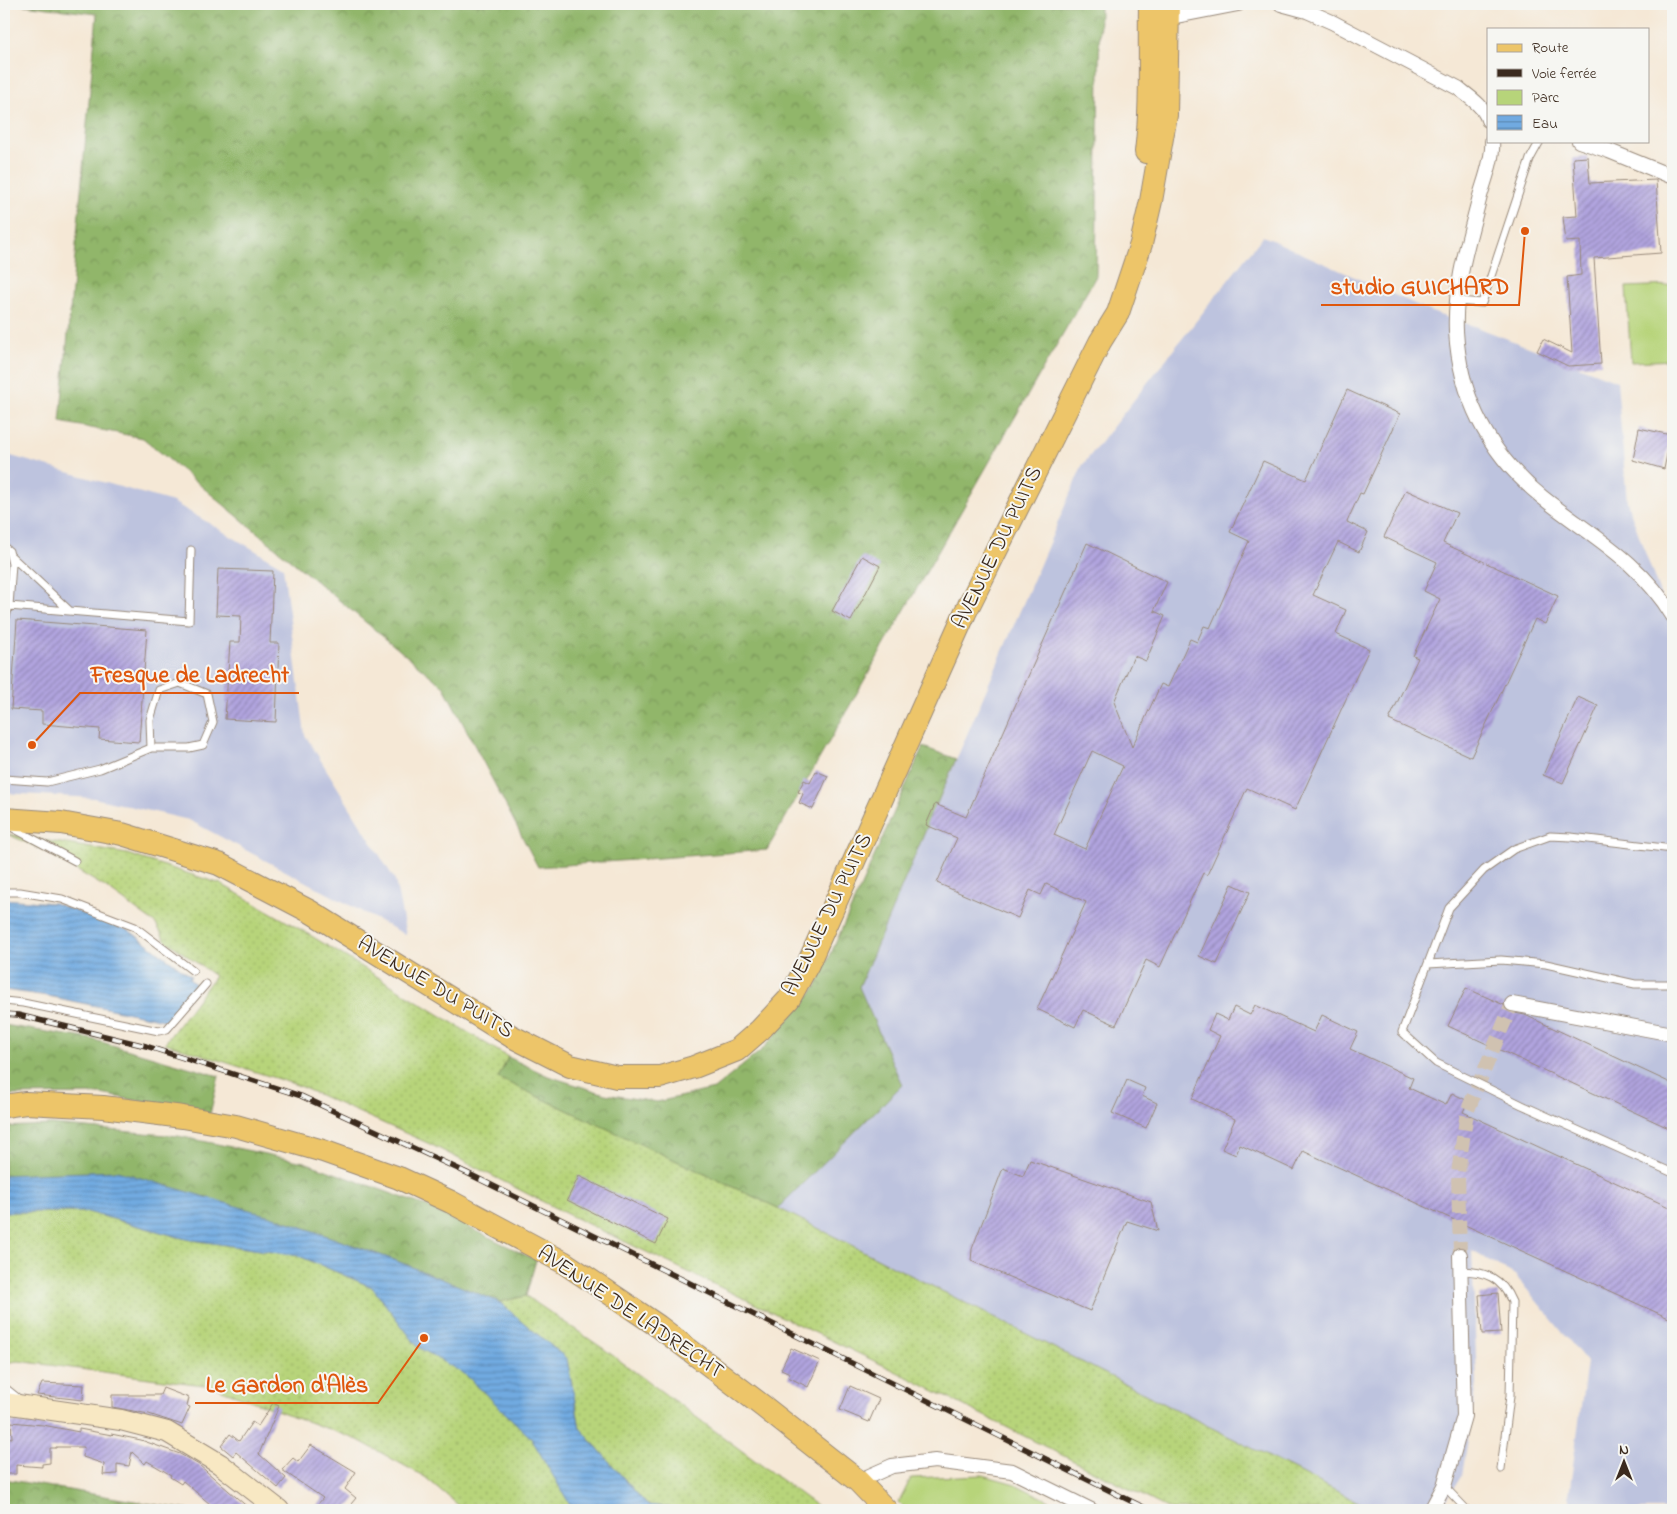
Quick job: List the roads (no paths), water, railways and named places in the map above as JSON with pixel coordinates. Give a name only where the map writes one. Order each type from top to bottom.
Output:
[{"type":"main road","name":"AVENUE DU PUITS","points":[[4,819],[61,824],[122,834],[219,864],[311,912],[511,1036],[570,1066],[618,1077],[660,1077],[694,1067],[736,1050],[760,1030],[789,999],[808,964],[965,613],[1100,342],[1108,308],[1124,261],[1141,191],[1159,12]]},
{"type":"main road","name":"AVENUE DE LADRECHT","points":[[4,1106],[26,1103],[103,1107],[236,1126],[322,1151],[399,1178],[460,1207],[563,1262],[658,1326],[858,1481],[886,1510]]},
{"type":"main road","points":[[10,1400],[121,1420],[167,1432],[220,1464],[279,1510]]},
{"type":"street","points":[[1159,12],[1238,4]]},
{"type":"street","points":[[1281,4],[1307,11],[1332,22],[1458,88],[1475,102],[1487,116]]},
{"type":"street","points":[[1492,142],[1488,166],[1467,247],[1458,301],[1456,328],[1458,360],[1464,384],[1474,410],[1498,453],[1542,497],[1627,560],[1650,584],[1673,616]]},
{"type":"street","points":[[1582,142],[1673,177]]},
{"type":"street","points":[[1512,1004],[1673,1034]]},
{"type":"street","points":[[1431,1510],[1444,1486],[1464,1416],[1460,1255]]},
{"type":"street","points":[[858,1481],[892,1466],[935,1461],[1012,1471],[1091,1510]]},
{"type":"lane","points":[[1458,301],[1482,303],[1530,159],[1539,142]]},
{"type":"lane","points":[[4,547],[70,612]]},
{"type":"lane","points":[[9,606],[189,621],[191,550]]},
{"type":"lane","points":[[4,624],[9,606],[12,564],[10,555]]},
{"type":"lane","points":[[4,779],[47,782],[100,768],[151,748],[189,748],[203,745],[213,722],[207,694],[180,683],[159,690],[150,720],[151,748]]},
{"type":"lane","points":[[4,823],[75,861]]},
{"type":"lane","points":[[1673,849],[1550,836],[1514,849],[1484,870],[1449,908],[1402,1032],[1436,1063],[1522,1105],[1673,1173]]},
{"type":"lane","points":[[4,892],[20,892],[62,898],[135,927],[193,971]]},
{"type":"lane","points":[[1428,964],[1501,960],[1528,962],[1546,964],[1636,984],[1673,984]]},
{"type":"lane","points":[[4,1001],[23,1003],[159,1031],[168,1029],[206,984]]},
{"type":"lane","points":[[1460,1271],[1478,1271],[1499,1282],[1508,1292],[1512,1302],[1510,1396],[1501,1469]]},
{"type":"lane","points":[[1444,1486],[1467,1510]]},
{"type":"water","points":[[4,899],[54,903],[130,931],[191,976],[189,979],[198,986],[168,1021],[48,996],[4,990]]},
{"type":"water","points":[[117,1171],[277,1218],[394,1260],[499,1302],[567,1359],[580,1428],[647,1505],[676,1508],[678,1510],[573,1510],[531,1438],[466,1375],[418,1347],[372,1287],[299,1256],[186,1239],[88,1212],[4,1212],[4,1175]]},
{"type":"tunnel","points":[[1460,1255],[1458,1173],[1467,1112],[1512,1004]]},
{"type":"railway","points":[[4,1014],[18,1015],[146,1046],[301,1096],[467,1173],[1149,1510]]},
{"type":"place","name":"studio GUICHARD","points":[[1525,231]]},
{"type":"place","name":"Fresque de Ladrecht","points":[[32,745]]},
{"type":"place","name":"Le Gardon d'Alès","points":[[424,1338]]}]
